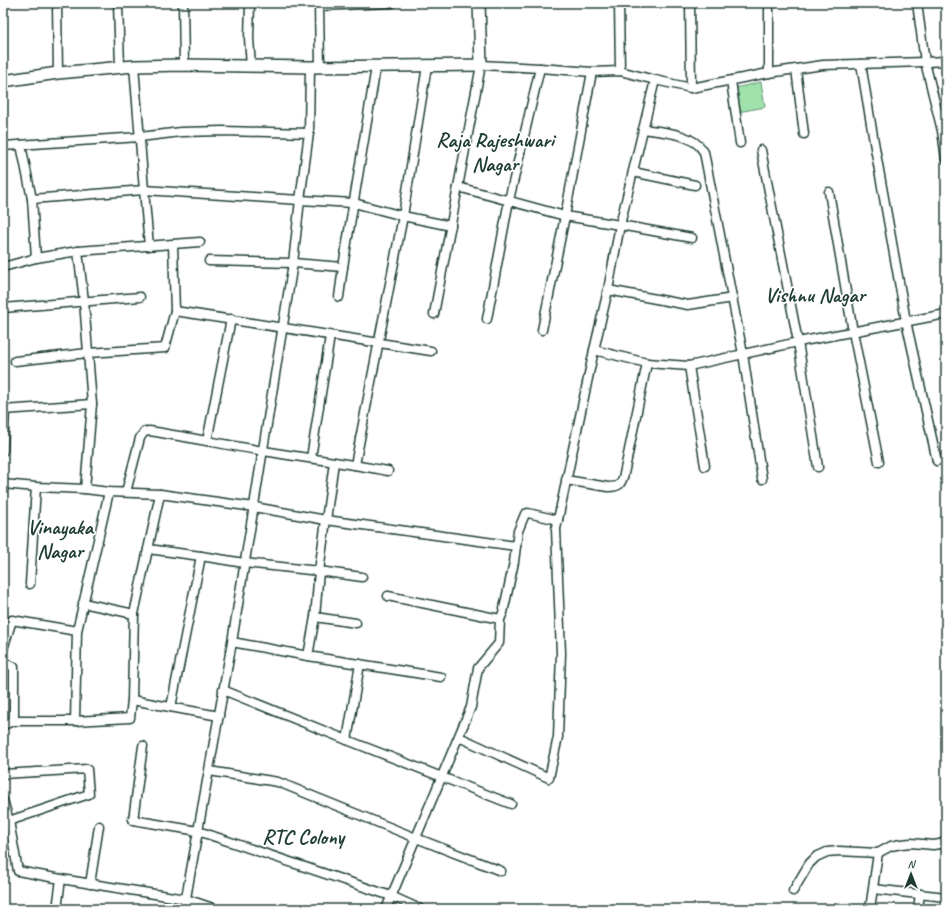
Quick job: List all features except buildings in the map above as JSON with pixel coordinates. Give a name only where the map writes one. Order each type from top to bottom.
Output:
[{"type":"street","points":[[57,3],[58,72]]},
{"type":"street","points":[[118,3],[120,67]]},
{"type":"street","points":[[183,3],[184,65]]},
{"type":"street","points":[[250,3],[249,38],[251,66]]},
{"type":"street","points":[[184,909],[232,642],[293,263],[309,133],[319,4],[392,3]]},
{"type":"street","points":[[434,314],[481,65],[479,3]]},
{"type":"street","points":[[619,3],[620,71]]},
{"type":"street","points":[[690,3],[691,88]]},
{"type":"street","points":[[769,3],[769,73]]},
{"type":"street","points":[[917,3],[926,62],[944,131],[946,160]]},
{"type":"street","points":[[3,81],[58,72],[134,66],[184,65],[315,67],[481,65],[592,72],[620,71],[691,88],[769,73],[823,65],[946,61]]},
{"type":"street","points":[[861,64],[906,321],[937,461]]},
{"type":"street","points":[[134,66],[149,246]]},
{"type":"street","points":[[339,297],[376,66]]},
{"type":"street","points":[[356,465],[403,216],[428,66]]},
{"type":"street","points":[[486,319],[509,200],[540,68]]},
{"type":"street","points":[[796,69],[804,134]]},
{"type":"street","points":[[542,330],[592,72]]},
{"type":"street","points":[[459,737],[549,778],[558,737],[561,660],[556,529],[608,290],[620,225],[655,80]]},
{"type":"street","points":[[731,81],[740,143]]},
{"type":"street","points":[[643,129],[687,137],[701,146],[704,152],[743,354],[762,479]]},
{"type":"street","points":[[3,146],[140,137],[188,132],[223,131],[309,133]]},
{"type":"street","points":[[21,145],[32,199],[36,258]]},
{"type":"street","points":[[761,150],[798,342],[818,467]]},
{"type":"street","points":[[633,172],[695,185]]},
{"type":"street","points":[[458,187],[565,216],[692,238]]},
{"type":"street","points":[[32,199],[144,190],[300,200],[354,204],[450,226]]},
{"type":"street","points":[[829,192],[853,332],[879,462]]},
{"type":"street","points":[[3,267],[36,258],[78,251],[200,242]]},
{"type":"street","points":[[15,361],[88,353],[165,348],[175,311],[173,244]]},
{"type":"street","points":[[78,251],[84,302],[92,404],[85,489]]},
{"type":"street","points":[[209,261],[293,263],[343,267]]},
{"type":"street","points":[[608,290],[688,305],[733,298]]},
{"type":"street","points":[[3,308],[140,297]]},
{"type":"street","points":[[175,311],[431,351]]},
{"type":"street","points":[[594,350],[647,363],[689,366],[798,342],[946,314]]},
{"type":"street","points":[[207,440],[231,319]]},
{"type":"street","points":[[310,458],[330,336]]},
{"type":"street","points":[[566,480],[608,487],[619,485],[622,481],[647,363]]},
{"type":"street","points":[[689,366],[705,466]]},
{"type":"street","points":[[3,451],[4,410],[92,404]]},
{"type":"street","points":[[126,492],[140,438],[144,432],[149,431],[388,471]]},
{"type":"street","points":[[308,656],[315,617],[319,571],[334,462]]},
{"type":"street","points":[[3,484],[109,492],[160,494],[254,507],[326,520],[516,546]]},
{"type":"street","points":[[30,584],[36,487]]},
{"type":"street","points":[[75,721],[77,631],[109,492]]},
{"type":"street","points":[[3,725],[14,721],[75,721],[130,718],[132,700],[134,614],[160,494]]},
{"type":"street","points":[[386,909],[471,707],[478,668],[499,643],[500,619],[514,562],[518,531],[525,514],[528,513],[558,520]]},
{"type":"street","points":[[148,550],[362,577]]},
{"type":"street","points":[[171,707],[201,556]]},
{"type":"street","points":[[388,596],[500,619]]},
{"type":"street","points":[[83,603],[134,614]]},
{"type":"street","points":[[315,617],[356,623]]},
{"type":"street","points":[[3,649],[12,620],[77,631]]},
{"type":"street","points":[[232,642],[308,656],[441,677]]},
{"type":"street","points":[[3,662],[14,667],[14,721]]},
{"type":"street","points":[[347,740],[360,664]]},
{"type":"street","points":[[223,690],[511,804]]},
{"type":"street","points":[[132,700],[219,716]]},
{"type":"street","points":[[143,746],[133,820],[198,831],[391,896],[420,909]]},
{"type":"street","points":[[3,774],[87,769],[89,794],[6,822]]},
{"type":"street","points":[[209,771],[278,782],[416,838],[501,870]]},
{"type":"street","points":[[3,800],[6,822],[18,871],[61,880],[186,899],[216,909]]},
{"type":"street","points":[[90,884],[99,826]]},
{"type":"street","points":[[794,891],[809,864],[816,857],[827,852],[839,851],[878,853],[891,846],[901,844],[911,843],[933,845],[946,841]]},
{"type":"street","points":[[870,909],[878,853]]},
{"type":"street","points":[[57,909],[61,880]]},
{"type":"street","points":[[873,889],[946,897]]},
{"type":"street","points":[[918,909],[920,894]]},
{"type":"green space","points":[[761,82],[765,107],[738,112],[735,88]]},
{"type":"district","name":"Raja Rajeshwari Nagar","points":[[495,152]]},
{"type":"district","name":"Vishnu Nagar","points":[[815,295]]},
{"type":"district","name":"Vinayaka Nagar","points":[[60,539]]},
{"type":"district","name":"RTC Colony","points":[[303,837]]}]
